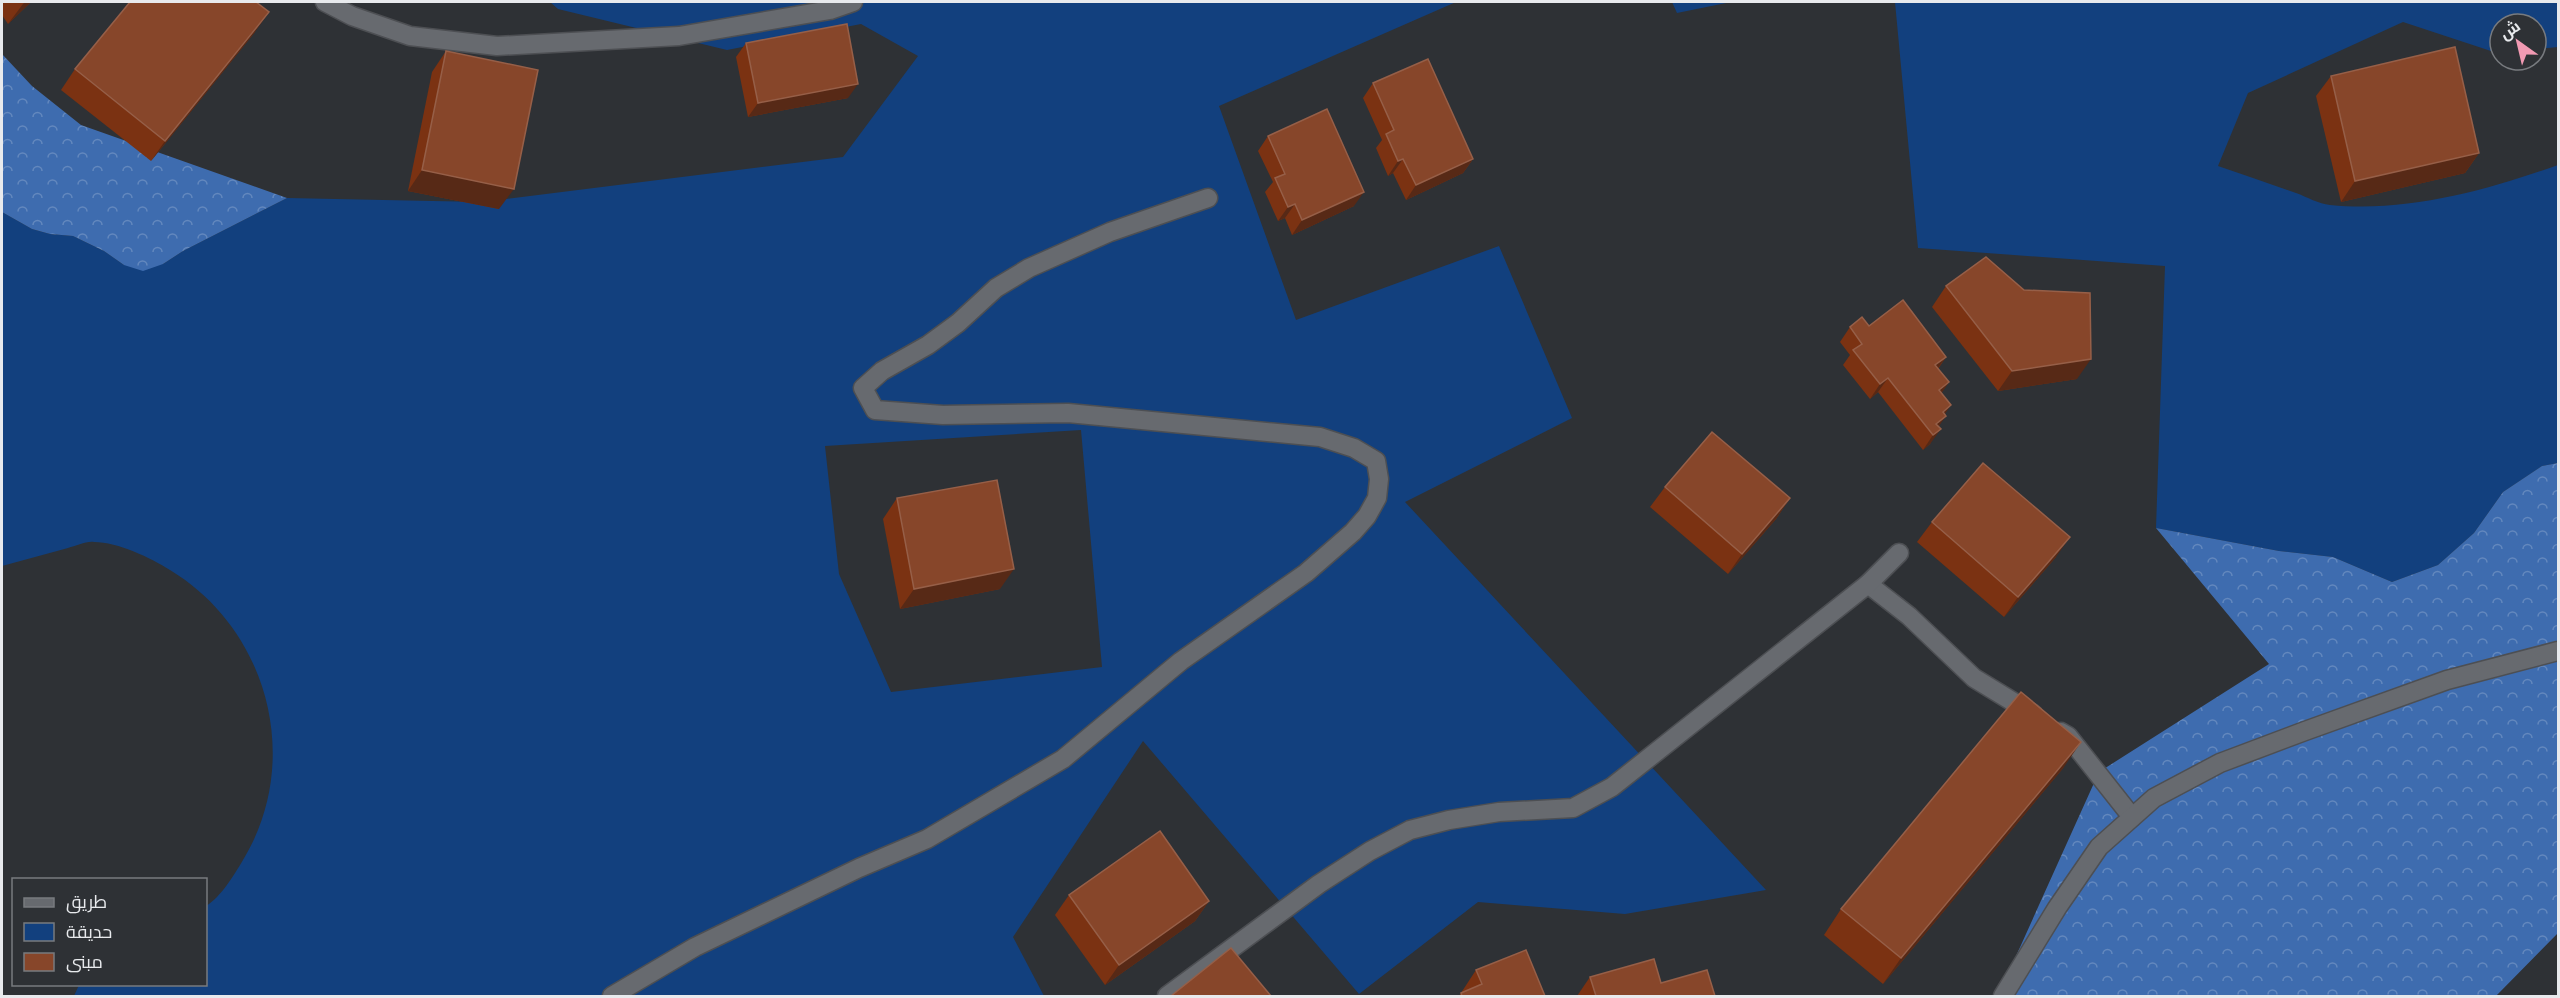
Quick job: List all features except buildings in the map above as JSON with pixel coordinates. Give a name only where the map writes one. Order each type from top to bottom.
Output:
[{"type":"street","points":[[325,2],[352,16],[410,36],[497,46],[680,36],[830,10],[853,2]]},
{"type":"street","points":[[612,996],[695,947],[859,868],[927,839],[1063,759],[1182,660],[1306,573],[1353,532],[1367,516],[1378,490],[1376,461],[1354,448],[1320,437],[1068,413],[943,415],[875,410],[863,388],[882,371],[943,334],[996,288],[1029,268],[1102,235],[1208,198]]},
{"type":"street","points":[[1167,996],[1319,884],[1370,851],[1410,830],[1449,820],[1499,812],[1573,808],[1612,786],[1868,584],[1899,553]]},
{"type":"street","points":[[1868,584],[1909,616],[1974,678],[2068,736],[2132,817]]},
{"type":"street","points":[[2003,996],[2057,908],[2099,847],[2154,798],[2220,764],[2447,680],[2559,651]]},
{"type":"green space","points":[[550,2],[1456,2],[1219,106],[1296,320],[1499,246],[1572,418],[1405,502],[1766,890],[1625,914],[1478,902],[1359,994],[1143,741],[1013,937],[1044,996],[74,996],[79,986],[207,986],[207,905],[217,897],[231,879],[261,822],[271,781],[272,741],[266,700],[252,662],[232,627],[204,596],[170,570],[124,548],[91,542],[2,566],[2,212],[32,229],[50,234],[73,236],[104,251],[124,265],[163,264],[183,251],[287,198],[481,202],[843,157],[918,56],[861,24],[727,50],[558,9]],"holes":[[[1081,430],[1102,667],[891,692],[839,574],[825,446]]]},
{"type":"green space","points":[[1672,2],[1731,2],[1677,13]]},
{"type":"green space","points":[[1895,2],[2558,2],[2558,47],[2548,48],[2548,12],[2488,12],[2488,50],[2403,22],[2248,93],[2218,166],[2322,203],[2359,207],[2417,202],[2475,191],[2558,165],[2558,463],[2542,466],[2503,492],[2474,533],[2438,565],[2392,582],[2333,557],[2279,551],[2156,528],[2165,266],[1918,248]]},
{"type":"green space","points":[[2,54],[32,86],[81,125],[287,198],[183,251],[163,264],[143,271],[124,265],[104,251],[73,236],[50,234],[32,229],[2,212]]},
{"type":"green space","points":[[2558,463],[2558,933],[2496,996],[1998,996],[2099,772],[2269,664],[2156,528],[2279,551],[2333,557],[2392,582],[2438,565],[2474,533],[2503,492],[2542,466]]}]
